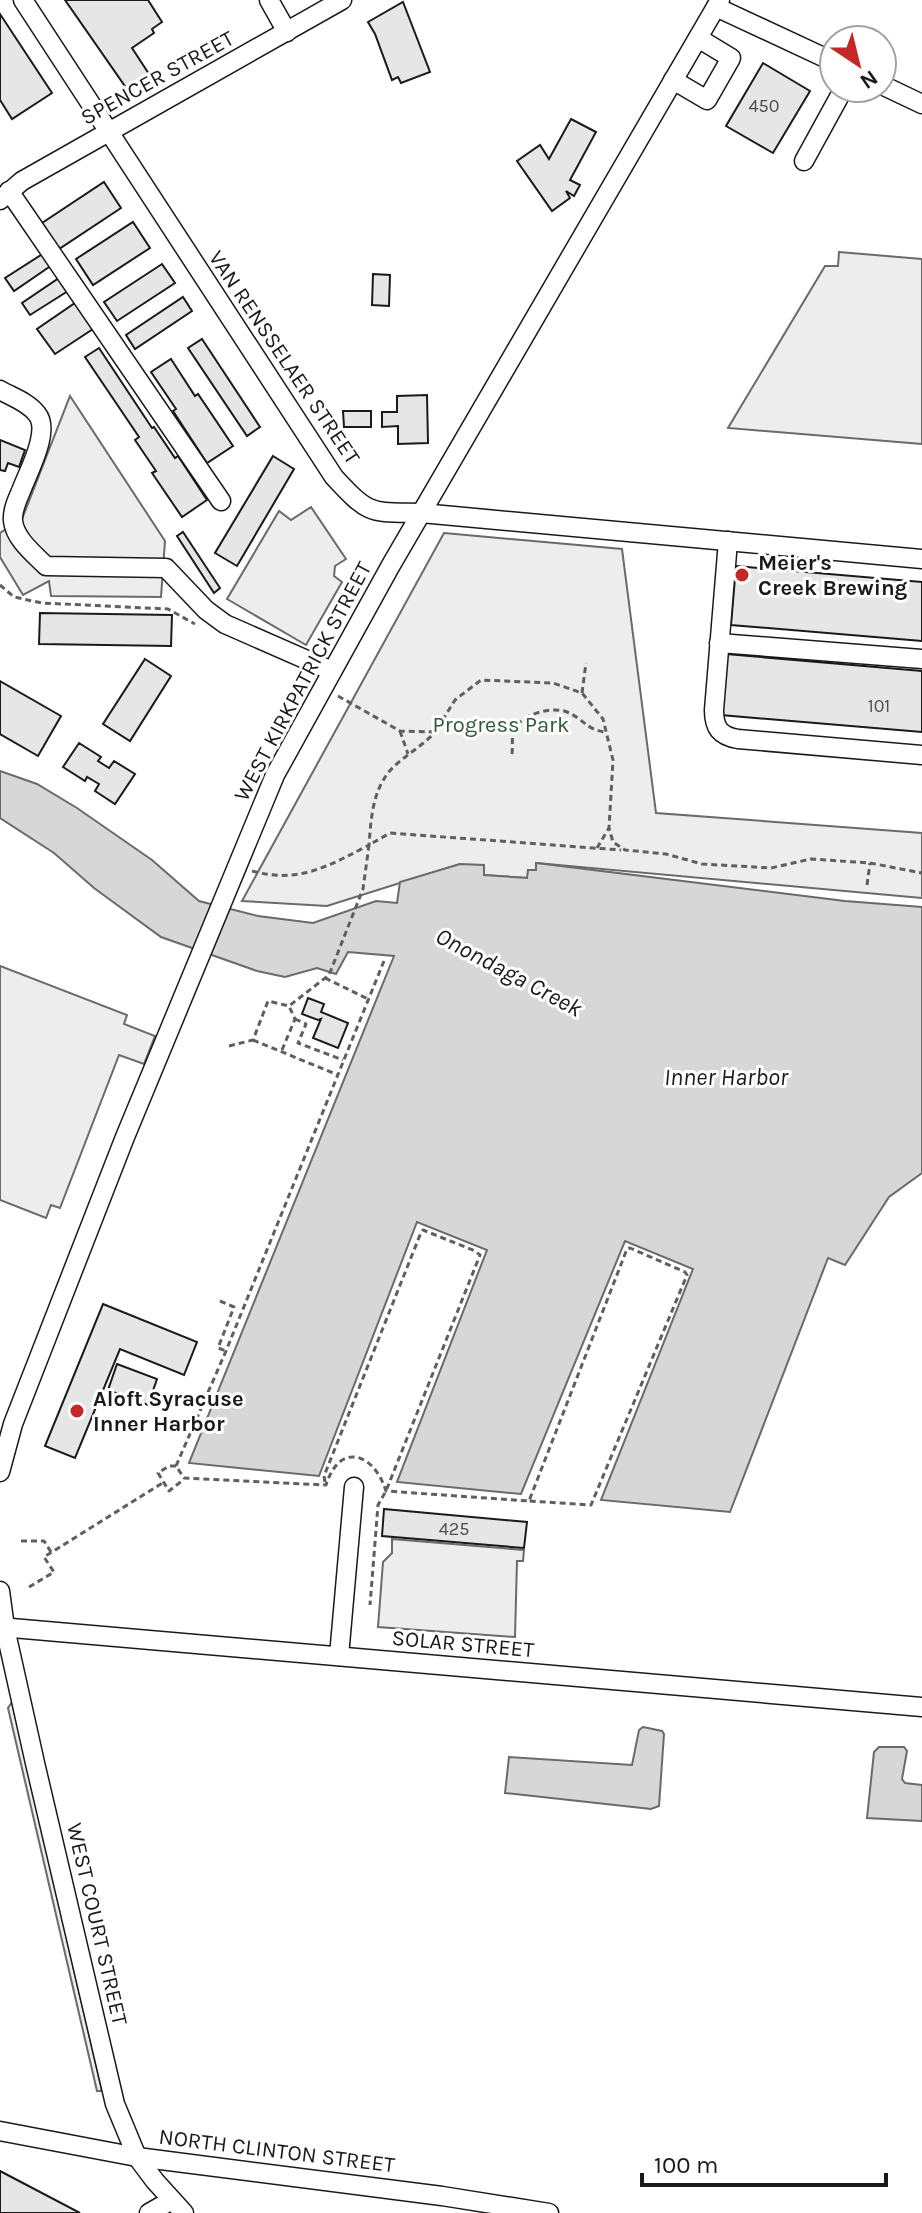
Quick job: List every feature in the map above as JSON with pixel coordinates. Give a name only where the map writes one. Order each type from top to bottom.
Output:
[{"type":"street","name":"VAN RENSSELAER STREET","points":[[23,0],[334,477],[354,498],[375,512],[421,513],[922,559]]},
{"type":"street","points":[[269,0],[287,32]]},
{"type":"street","name":"SPENCER STREET","points":[[5,196],[22,181],[342,0]]},
{"type":"street","points":[[718,3],[818,54]]},
{"type":"street","name":"WEST KIRKPATRICK STREET","points":[[0,1472],[13,1424],[125,1137],[275,775],[421,513],[718,3]]},
{"type":"street","points":[[673,80],[707,100],[731,58],[698,38]]},
{"type":"street","points":[[898,93],[922,104]]},
{"type":"street","points":[[804,161],[835,104]]},
{"type":"street","points":[[5,196],[221,501]]},
{"type":"street","points":[[0,390],[24,403],[43,424],[40,442],[14,508],[13,522],[19,537],[46,566],[166,568],[206,610],[225,624],[328,679]]},
{"type":"street","points":[[728,541],[714,723],[719,731],[727,737],[922,755]]},
{"type":"street","points":[[719,643],[922,659]]},
{"type":"street","points":[[339,1656],[354,1487]]},
{"type":"street","points":[[0,1591],[3,1627]]},
{"type":"street","name":"SOLAR STREET","points":[[3,1627],[922,1707]]},
{"type":"street","name":"WEST COURT STREET","points":[[3,1627],[115,2104],[137,2157],[178,2206]]},
{"type":"street","name":"NORTH CLINTON STREET","points":[[0,2131],[137,2157],[442,2196],[549,2213]]},
{"type":"street","points":[[149,2213],[178,2206]]},
{"type":"path","points":[[0,585],[14,597],[42,603],[168,609],[204,629]]},
{"type":"path","points":[[582,693],[586,663]]},
{"type":"path","points":[[328,679],[400,731],[435,732]]},
{"type":"path","points":[[289,1006],[327,977],[363,889],[372,806],[388,773],[422,747],[455,700],[481,680],[553,683],[582,693],[603,719],[613,760],[609,828],[613,842],[625,850]]},
{"type":"path","points":[[512,754],[513,733],[517,725],[538,713],[557,709],[569,713],[593,731],[606,732]]},
{"type":"path","points":[[400,731],[408,756]]},
{"type":"path","points":[[597,848],[609,828]]},
{"type":"path","points":[[236,867],[273,877],[310,874],[390,833],[666,854],[702,864],[771,868],[811,859],[870,863],[922,873]]},
{"type":"path","points":[[867,885],[870,863]]},
{"type":"path","points":[[176,1466],[226,1351],[384,961]]},
{"type":"path","points":[[327,977],[368,999]]},
{"type":"path","points":[[253,1040],[268,1001],[289,1006]]},
{"type":"path","points":[[289,1006],[295,1019],[306,1024],[298,1043],[344,1061]]},
{"type":"path","points":[[281,1052],[295,1019]]},
{"type":"path","points":[[229,1046],[253,1040],[338,1075]]},
{"type":"path","points":[[326,1485],[324,1476],[423,1230],[475,1251],[480,1255],[378,1505],[370,1605]]},
{"type":"path","points":[[386,1491],[529,1501],[591,1505],[671,1316],[687,1275],[685,1272],[627,1249],[529,1501]]},
{"type":"path","points":[[220,1301],[234,1307],[218,1348],[226,1351]]},
{"type":"path","points":[[326,1485],[335,1466],[343,1460],[361,1458],[369,1461],[380,1474],[386,1491]]},
{"type":"path","points":[[176,1466],[169,1466],[158,1473],[169,1491],[184,1478]]},
{"type":"path","points":[[176,1466],[184,1478]]},
{"type":"path","points":[[184,1478],[326,1485]]},
{"type":"path","points":[[29,1587],[54,1572],[44,1557],[164,1482]]},
{"type":"path","points":[[21,1541],[44,1541],[51,1552]]},
{"type":"shaded area","points":[[839,252],[922,259],[922,444],[728,428],[825,266],[838,266]]},
{"type":"shaded area","points":[[70,396],[165,541],[161,597],[51,596],[49,581],[23,595],[0,557],[0,533],[22,519]]},
{"type":"shaded area","points":[[311,507],[346,559],[335,566],[334,576],[342,582],[306,645],[227,599],[279,511],[291,520]]},
{"type":"shaded area","name":"Progress Park","points":[[444,533],[622,549],[656,813],[922,833],[922,898],[537,863],[536,870],[528,878],[483,875],[460,864],[327,906],[242,901]]},
{"type":"shaded area","points":[[0,966],[127,1015],[124,1024],[155,1036],[144,1064],[119,1055],[60,1208],[51,1205],[46,1218],[0,1200]]},
{"type":"shaded area","points":[[392,1539],[524,1550],[523,1561],[517,1561],[515,1637],[378,1627],[383,1562],[392,1553]]},
{"type":"shaded area","points":[[12,1702],[102,2091],[97,2091],[8,1708]]},
{"type":"water","name":"Inner Harbor","points":[[0,771],[37,784],[77,808],[152,860],[199,901],[258,916],[313,923],[376,901],[397,903],[400,882],[460,864],[484,865],[484,875],[527,878],[528,870],[536,870],[536,863],[845,901],[922,907],[922,1173],[889,1197],[845,1265],[828,1258],[730,1512],[601,1500],[693,1269],[625,1241],[521,1494],[397,1482],[487,1250],[417,1222],[319,1476],[189,1463],[394,956],[348,952],[336,974],[317,968],[285,977],[257,971],[161,937],[94,888],[54,853],[0,818]]},
{"type":"water","points":[[643,1727],[664,1734],[659,1806],[651,1809],[505,1793],[509,1757],[632,1765],[639,1730]]},
{"type":"water","points":[[879,1747],[904,1747],[907,1751],[902,1779],[905,1783],[922,1785],[922,1821],[867,1818],[874,1752]]},
{"type":"building","points":[[65,0],[148,0],[162,22],[152,29],[154,33],[132,48],[149,74],[127,89]]},
{"type":"building","points":[[403,2],[430,72],[401,83],[398,77],[392,80],[368,22]]},
{"type":"building","points":[[0,14],[52,93],[12,119],[0,100]]},
{"type":"building","points":[[763,63],[810,91],[773,153],[726,126]]},
{"type":"building","points":[[571,119],[596,132],[570,180],[580,185],[574,196],[566,191],[570,198],[552,211],[517,161],[540,145],[549,159]]},
{"type":"building","points":[[104,182],[121,208],[59,249],[42,223]]},
{"type":"building","points":[[133,222],[150,248],[93,285],[76,259]]},
{"type":"building","points":[[44,253],[52,265],[14,291],[5,278]]},
{"type":"building","points":[[162,264],[175,283],[117,321],[104,302]]},
{"type":"building","points":[[373,274],[390,275],[389,306],[372,305]]},
{"type":"building","points":[[59,278],[68,291],[30,315],[22,303]]},
{"type":"building","points":[[183,297],[192,311],[135,349],[126,335]]},
{"type":"building","points":[[75,303],[93,329],[55,354],[37,329]]},
{"type":"building","points":[[202,339],[260,427],[247,436],[188,348]]},
{"type":"building","points":[[99,348],[152,428],[175,458],[178,456],[207,500],[182,517],[152,473],[156,471],[135,440],[139,437],[85,357]]},
{"type":"building","points":[[171,359],[233,446],[207,463],[151,372]]},
{"type":"building","points":[[427,395],[428,443],[398,444],[398,426],[382,427],[382,412],[397,412],[397,396]]},
{"type":"building","points":[[343,411],[371,411],[371,427],[344,427]]},
{"type":"building","points":[[0,440],[25,450],[19,467],[8,463],[5,471],[0,470]]},
{"type":"building","points":[[273,456],[294,469],[237,566],[215,553]]},
{"type":"building","points":[[183,532],[220,588],[214,593],[177,536]]},
{"type":"building","points":[[736,566],[922,582],[922,641],[731,625]]},
{"type":"building","points":[[40,613],[172,615],[171,646],[39,644]]},
{"type":"building","points":[[726,654],[922,671],[922,732],[721,715]]},
{"type":"building","points":[[145,659],[171,676],[130,741],[103,724]]},
{"type":"building","points":[[0,681],[61,716],[38,756],[0,734]]},
{"type":"building","points":[[79,743],[101,757],[98,761],[109,768],[114,761],[135,774],[115,804],[95,791],[99,784],[87,777],[85,781],[63,767]]},
{"type":"building","points":[[308,998],[324,1004],[321,1012],[348,1023],[338,1048],[313,1038],[321,1019],[302,1014]]},
{"type":"building","name":"Aloft Syracuse Inner Harbor","points":[[103,1304],[197,1342],[184,1375],[120,1349],[75,1458],[45,1446]]},
{"type":"building","points":[[117,1364],[157,1379],[148,1405],[108,1390]]},
{"type":"building","points":[[384,1509],[527,1522],[524,1548],[382,1536]]},
{"type":"building","points":[[0,2171],[80,2213],[0,2213]]},
{"type":"place","name":"Meier's Creek Brewing","points":[[742,575]]},
{"type":"place","name":"Aloft Syracuse Inner Harbor","points":[[77,1411]]},
{"type":"water label","name":"Onondaga Creek","points":[[509,972]]}]
